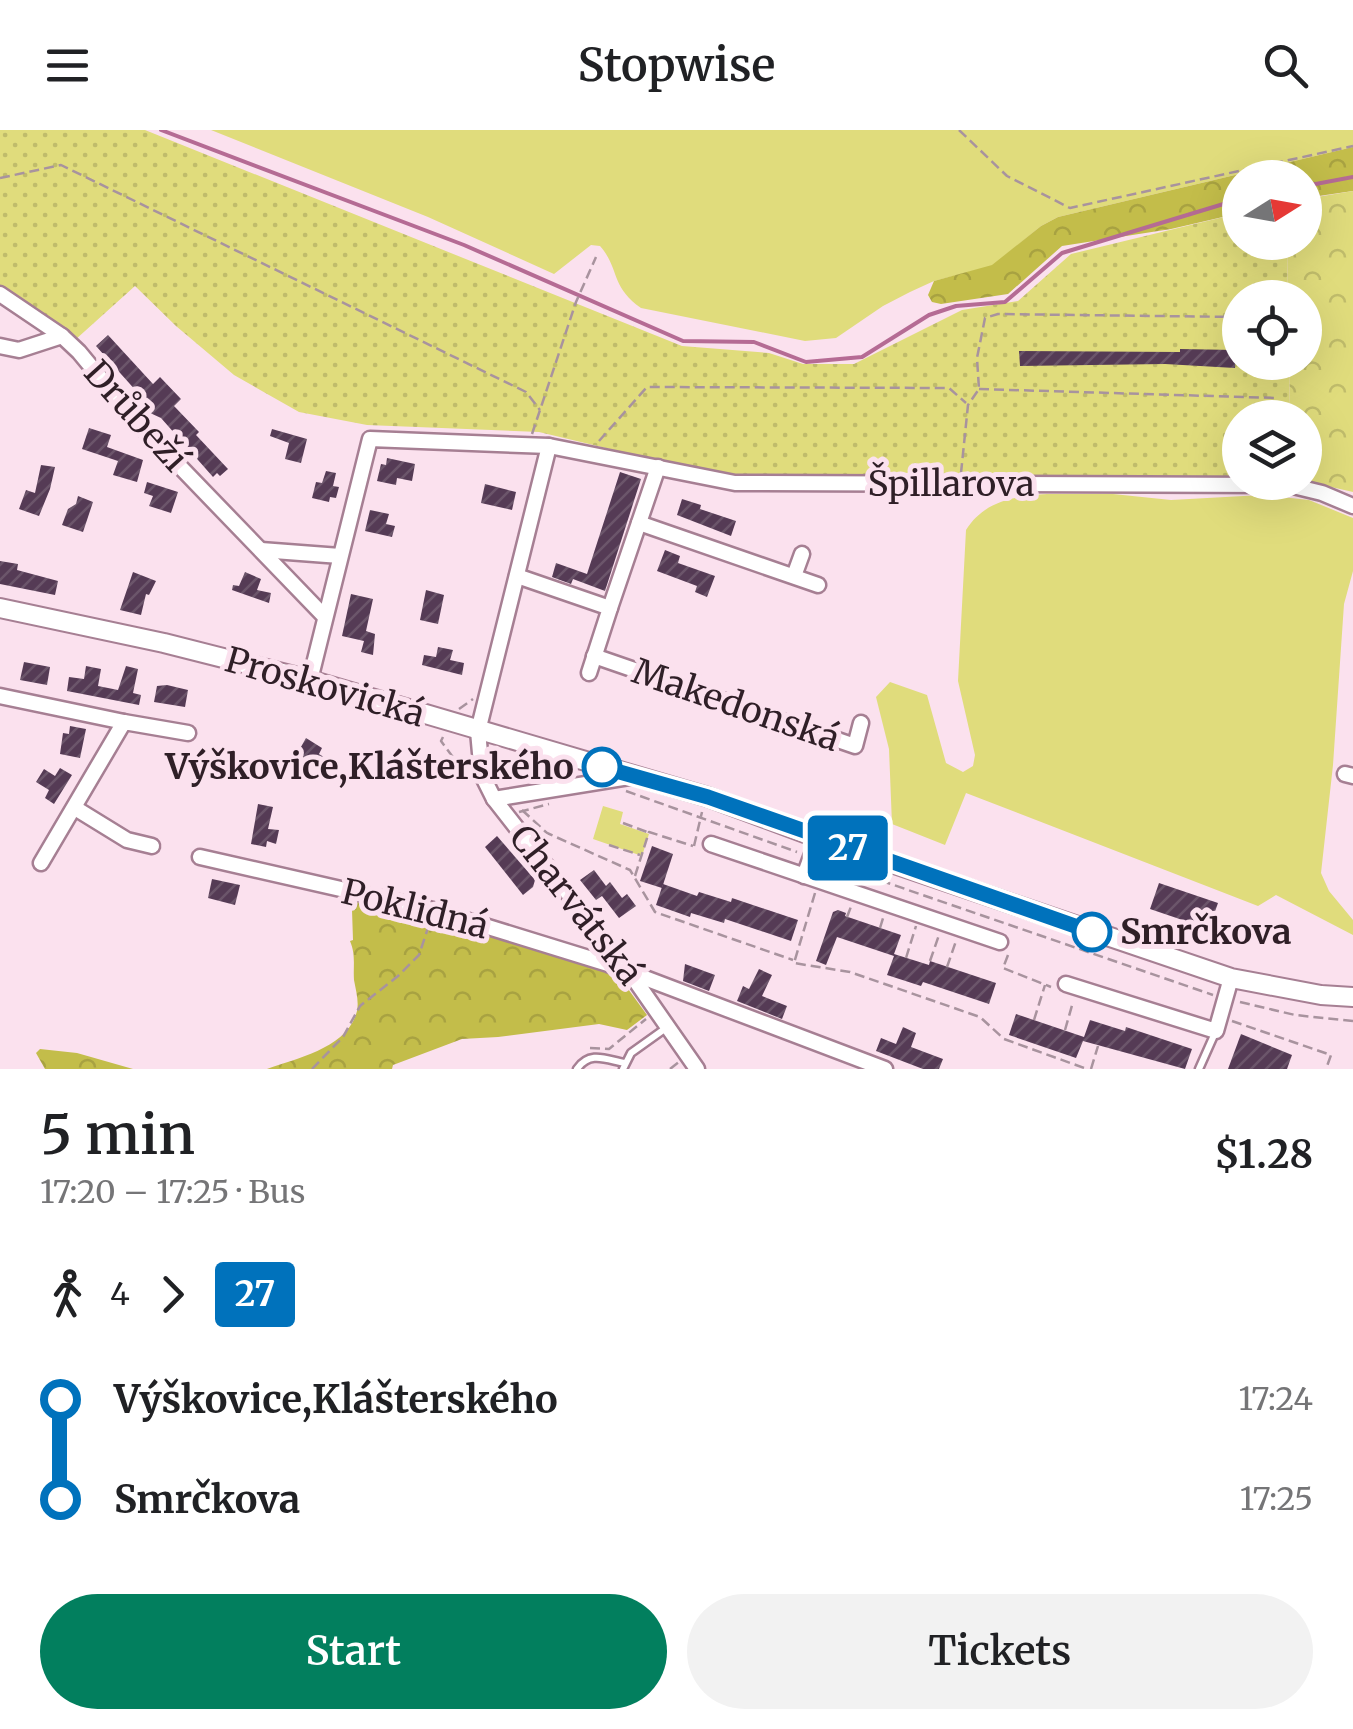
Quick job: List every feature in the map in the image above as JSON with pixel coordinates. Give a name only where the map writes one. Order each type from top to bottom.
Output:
[{"type":"street","name":"Drůbeží","points":[[0,294],[62,336],[137,422],[325,616]]},
{"type":"street","points":[[0,346],[19,350],[62,336]]},
{"type":"street","name":"Špillarova","points":[[310,680],[370,439],[550,446],[735,483],[1289,485],[1322,492],[1353,506]]},
{"type":"street","points":[[478,731],[550,446]]},
{"type":"street","points":[[589,673],[658,467]]},
{"type":"street","points":[[638,524],[818,584]]},
{"type":"street","points":[[261,550],[340,556]]},
{"type":"street","points":[[794,576],[802,554]]},
{"type":"street","points":[[517,576],[610,608]]},
{"type":"street","name":"Proskovická","points":[[0,608],[164,643],[310,680],[478,731],[629,783],[708,797],[1230,978],[1307,993],[1353,997]]},
{"type":"street","name":"Makedonská","points":[[594,656],[855,746],[862,722]]},
{"type":"street","points":[[0,696],[188,732]]},
{"type":"street","points":[[41,863],[124,722]]},
{"type":"street","name":"Charvátská","points":[[478,731],[482,775],[494,799],[516,814],[697,1069]]},
{"type":"street","points":[[494,799],[629,783]]},
{"type":"street","points":[[75,808],[126,840],[152,846]]},
{"type":"street","points":[[804,876],[818,838]]},
{"type":"street","points":[[701,846],[804,876],[1004,947]]},
{"type":"street","name":"Poklidná","points":[[200,857],[433,910],[628,970],[885,1069]]},
{"type":"street","points":[[1063,988],[1218,1024],[1230,978]]},
{"type":"lane","points":[[1199,1069],[1218,1024]]},
{"type":"lane","points":[[577,1069],[590,1058],[624,1066],[631,1053],[668,1027]]},
{"type":"path","points":[[959,130],[1006,176],[1070,208],[1353,146]]},
{"type":"path","points":[[0,178],[61,164],[526,392],[540,410]]},
{"type":"path","points":[[528,445],[576,302],[596,257]]},
{"type":"path","points":[[960,484],[968,405],[980,389],[977,358],[985,318],[998,314],[1222,317]]},
{"type":"path","points":[[588,453],[648,388],[949,388],[968,405]]},
{"type":"path","points":[[980,389],[1277,398]]},
{"type":"path","points":[[444,734],[442,741],[477,789]]},
{"type":"path","points":[[629,783],[700,818],[1225,998],[1295,1014],[1353,1021]]},
{"type":"path","points":[[516,814],[556,803]]},
{"type":"path","points":[[516,814],[547,833],[630,870],[654,912],[794,963],[850,972],[980,1017],[1004,1039],[1089,1069],[1098,1046]]},
{"type":"path","points":[[623,824],[701,846],[700,818]]},
{"type":"path","points":[[635,878],[649,832]]},
{"type":"path","points":[[609,845],[642,856]]},
{"type":"path","points":[[795,961],[818,886]]},
{"type":"path","points":[[848,917],[854,899]]},
{"type":"path","points":[[312,1069],[343,1038],[360,1006],[419,954],[433,910]]},
{"type":"path","points":[[880,928],[886,910]]},
{"type":"path","points":[[906,958],[918,921]]},
{"type":"path","points":[[930,961],[940,929]]},
{"type":"path","points":[[948,967],[958,935]]},
{"type":"path","points":[[1004,947],[1002,968],[1063,988]]},
{"type":"path","points":[[1034,1020],[1046,984]]},
{"type":"path","points":[[1064,1030],[1074,999]]},
{"type":"path","points":[[609,1049],[648,1018]]},
{"type":"path","points":[[1218,1024],[1330,1055],[1326,1069]]},
{"type":"path","points":[[670,1069],[680,1061]]},
{"type":"green space","points":[[0,130],[145,130],[682,346],[769,353],[803,364],[854,364],[962,310],[1018,301],[1071,254],[1222,217],[1222,260],[1287,260],[1288,280],[1222,280],[1222,380],[1289,380],[1290,400],[1222,400],[1222,479],[727,477],[539,432],[367,425],[299,412],[234,375],[135,286],[75,340],[0,285]]},
{"type":"green space","points":[[211,130],[1353,130],[1353,147],[1298,160],[1222,160],[1222,178],[1058,217],[992,266],[934,281],[910,292],[836,338],[805,341],[641,308],[624,292],[600,246],[591,245],[554,274],[428,217]]},
{"type":"green space","points":[[1353,147],[1353,191],[1322,196],[1322,160],[1298,160]]},
{"type":"green space","points":[[1222,178],[1222,217],[1062,246],[1008,294],[932,302],[928,295],[934,281],[992,265],[1058,217]]},
{"type":"green space","points":[[1353,191],[1353,492],[1322,485],[1322,400],[1290,400],[1289,380],[1322,380],[1322,280],[1288,280],[1287,260],[1322,260],[1322,196]]},
{"type":"green space","points":[[1113,494],[1171,500],[1309,500],[1353,518],[1353,571],[1344,604],[1321,873],[1329,891],[1353,920],[1353,935],[1276,895],[1258,906],[966,793],[945,845],[892,824],[889,749],[876,697],[890,682],[927,695],[946,763],[963,772],[973,766],[975,755],[958,681],[966,530],[991,506],[1023,496]]},
{"type":"green space","points":[[603,806],[623,812],[620,824],[649,834],[642,856],[593,839]]},
{"type":"green space","points":[[358,894],[615,971],[647,1015],[627,1030],[599,1024],[462,1039],[393,1065],[392,1069],[267,1069],[320,1050],[352,1024],[358,1003],[350,941],[352,910]]},
{"type":"green space","points":[[40,1049],[77,1053],[133,1069],[45,1069],[36,1053]]},
{"type":"building","points":[[108,335],[153,384],[160,377],[181,399],[174,406],[228,469],[220,476],[217,473],[213,477],[161,418],[148,412],[150,407],[96,346]]},
{"type":"building","points":[[1222,350],[1222,367],[1020,366],[1019,351]]},
{"type":"building","points":[[89,428],[111,435],[107,447],[143,460],[137,482],[113,475],[118,461],[82,449]]},
{"type":"building","points":[[272,429],[307,439],[301,463],[285,459],[289,443],[270,436]]},
{"type":"building","points":[[387,458],[415,464],[412,481],[397,478],[396,485],[377,481],[381,464],[386,465]]},
{"type":"building","points":[[41,465],[55,467],[39,516],[19,509],[26,490],[35,493]]},
{"type":"building","points":[[326,471],[336,473],[333,486],[339,487],[336,498],[330,497],[329,502],[312,498],[316,482],[322,483]]},
{"type":"building","points":[[620,472],[641,479],[605,591],[573,579],[571,584],[552,577],[556,563],[587,574]]},
{"type":"building","points":[[147,482],[178,492],[171,513],[149,506],[153,496],[144,493]]},
{"type":"building","points":[[485,484],[516,492],[512,510],[481,503]]},
{"type":"building","points":[[78,496],[93,502],[83,532],[62,525]]},
{"type":"building","points":[[682,499],[736,521],[731,536],[677,515]]},
{"type":"building","points":[[370,510],[389,514],[386,524],[395,526],[392,537],[365,531]]},
{"type":"building","points":[[665,550],[680,556],[678,563],[715,576],[707,597],[695,592],[697,586],[657,571]]},
{"type":"building","points":[[0,561],[18,564],[17,570],[58,581],[55,595],[0,584]]},
{"type":"building","points":[[133,572],[156,581],[146,594],[141,615],[120,610]]},
{"type":"building","points":[[245,572],[261,579],[257,590],[271,593],[269,603],[232,590],[233,585],[239,586]]},
{"type":"building","points":[[426,590],[444,595],[438,624],[420,620]]},
{"type":"building","points":[[351,594],[373,599],[366,631],[375,634],[373,655],[361,652],[364,641],[342,636]]},
{"type":"building","points":[[438,647],[453,650],[450,660],[464,663],[462,675],[422,665],[424,655],[436,657]]},
{"type":"building","points":[[24,662],[50,667],[47,685],[20,680]]},
{"type":"building","points":[[86,666],[101,669],[98,686],[118,690],[126,666],[138,669],[133,693],[141,695],[139,705],[67,691],[69,677],[84,679]]},
{"type":"building","points":[[157,686],[188,690],[185,707],[154,702]]},
{"type":"building","points":[[70,726],[86,729],[80,758],[60,754],[63,733],[69,734]]},
{"type":"building","points":[[306,738],[322,748],[319,754],[330,761],[320,777],[293,761]]},
{"type":"building","points":[[60,768],[72,775],[54,804],[45,798],[49,790],[36,782],[44,769],[55,776]]},
{"type":"building","points":[[258,804],[273,807],[268,829],[279,830],[276,844],[251,844]]},
{"type":"building","points":[[497,836],[535,880],[523,895],[485,847]]},
{"type":"building","points":[[652,846],[673,854],[662,888],[640,881]]},
{"type":"building","points":[[594,870],[606,886],[610,882],[622,898],[627,894],[636,906],[619,918],[602,896],[596,900],[580,880]]},
{"type":"building","points":[[212,879],[240,885],[235,905],[208,898]]},
{"type":"building","points":[[1159,883],[1218,903],[1209,929],[1150,909]]},
{"type":"building","points":[[663,884],[697,896],[699,892],[731,902],[732,898],[798,920],[791,941],[725,919],[724,923],[691,913],[690,917],[656,905]]},
{"type":"building","points":[[838,910],[901,935],[894,954],[929,965],[930,961],[996,983],[989,1004],[923,982],[921,986],[887,975],[894,956],[837,937],[826,965],[816,961],[833,912]]},
{"type":"building","points":[[685,964],[715,975],[709,991],[683,981]]},
{"type":"building","points":[[759,969],[772,975],[762,996],[787,1006],[782,1019],[737,1001],[743,986],[749,989]]},
{"type":"building","points":[[1016,1014],[1084,1037],[1090,1020],[1125,1031],[1126,1027],[1192,1049],[1185,1069],[1083,1041],[1076,1058],[1009,1035]]},
{"type":"building","points":[[903,1027],[916,1033],[911,1047],[943,1059],[939,1069],[923,1069],[876,1051],[881,1038],[896,1044]]},
{"type":"building","points":[[1241,1034],[1292,1055],[1287,1069],[1228,1069]]},
{"type":"waterway","points":[[161,130],[464,245],[683,341],[754,342],[806,362],[862,357],[929,315],[956,306],[1005,302],[1062,253],[1222,204]]},
{"type":"waterway","points":[[1322,183],[1353,177]]},
{"type":"bus line","name":"27","points":[[602,767],[708,797],[1092,932]]},
{"type":"place","name":"Výškovice,Klášterského","points":[[602,767]]},
{"type":"place","name":"Smrčkova","points":[[1092,932]]}]
